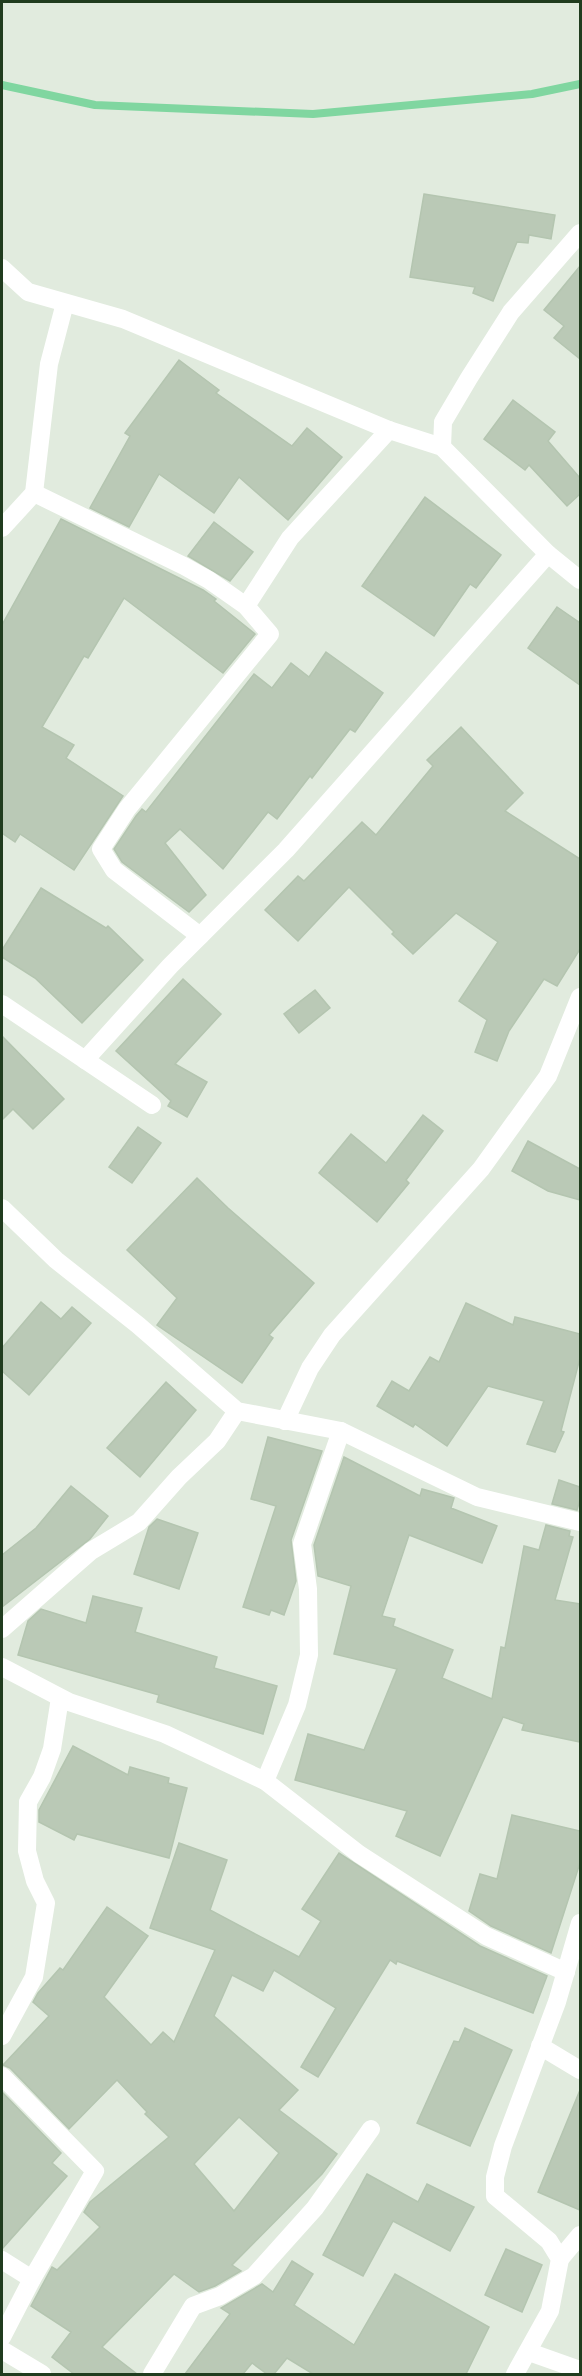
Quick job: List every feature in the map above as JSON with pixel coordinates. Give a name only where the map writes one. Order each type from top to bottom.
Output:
[{"type":"street","points":[[442,447],[443,422],[511,312],[580,233]]},
{"type":"street","points":[[2,268],[28,292],[123,319],[389,430],[442,447],[548,554],[580,580]]},
{"type":"street","points":[[2,528],[34,493],[49,364],[65,303]]},
{"type":"street","points":[[246,606],[290,538],[389,430]]},
{"type":"street","points":[[34,493],[184,566],[246,606],[270,634],[127,809],[101,849],[114,870],[200,936]]},
{"type":"street","points":[[85,1060],[170,966],[286,850],[548,554]]},
{"type":"street","points":[[285,1420],[310,1368],[332,1335],[481,1169],[548,1076],[580,999]]},
{"type":"street","points":[[2,1005],[152,1105]]},
{"type":"street","points":[[2,1208],[56,1260],[138,1325],[237,1411],[341,1431],[477,1497],[580,1522]]},
{"type":"street","points":[[2,1629],[91,1551],[139,1522],[179,1477],[217,1441],[237,1411]]},
{"type":"street","points":[[265,1780],[297,1705],[309,1655],[308,1589],[302,1544],[341,1431]]},
{"type":"street","points":[[2,1666],[60,1698],[165,1734],[265,1780],[359,1854],[476,1930],[566,1972]]},
{"type":"street","points":[[2,2036],[34,1977],[46,1903],[35,1881],[27,1851],[28,1802],[42,1777],[52,1749],[60,1698]]},
{"type":"street","points":[[560,2259],[549,2241],[495,2196],[495,2177],[503,2146],[566,1972],[580,1923]]},
{"type":"street","points":[[540,2046],[580,2070]]},
{"type":"street","points":[[2,2076],[95,2170],[32,2279],[2,2337]]},
{"type":"street","points":[[152,2374],[193,2306],[220,2296],[254,2276],[315,2208],[371,2129]]},
{"type":"street","points":[[515,2374],[530,2352],[550,2311],[560,2259],[580,2235]]},
{"type":"street","points":[[2,2260],[32,2279]]},
{"type":"street","points":[[2,2350],[42,2374]]},
{"type":"street","points":[[530,2352],[580,2370]]},
{"type":"building","points":[[424,194],[555,215],[551,239],[529,235],[528,243],[517,242],[493,301],[473,293],[475,287],[410,277]]},
{"type":"building","points":[[580,266],[580,359],[554,338],[564,326],[544,310]]},
{"type":"building","points":[[179,360],[219,390],[216,393],[292,446],[307,428],[342,457],[288,520],[239,477],[214,513],[159,474],[129,527],[90,508],[130,436],[125,433]]},
{"type":"building","points":[[513,400],[555,432],[548,441],[580,478],[580,494],[567,506],[529,465],[525,470],[484,439]]},
{"type":"building","points":[[425,497],[501,555],[476,588],[470,584],[434,636],[362,586]]},
{"type":"building","points":[[61,519],[203,590],[255,634],[223,673],[124,598],[88,658],[84,656],[42,727],[74,745],[66,758],[123,796],[74,870],[20,834],[15,842],[2,833],[2,625]]},
{"type":"building","points":[[214,522],[253,552],[230,581],[188,556]]},
{"type":"building","points":[[557,607],[580,623],[580,685],[528,648]]},
{"type":"building","points":[[326,652],[383,693],[355,732],[350,729],[277,819],[268,812],[223,869],[180,829],[165,843],[206,895],[189,912],[122,862],[114,849],[136,816],[142,809],[146,812],[254,674],[272,688],[291,663],[309,677]]},
{"type":"building","points":[[461,727],[523,793],[505,811],[580,859],[580,949],[557,986],[544,979],[509,1031],[497,1061],[475,1052],[487,1020],[459,1001],[498,942],[456,913],[413,954],[349,887],[298,941],[265,910],[298,876],[304,881],[362,822],[376,835],[433,766],[427,760]]},
{"type":"building","points":[[41,888],[106,928],[108,926],[143,960],[82,1023],[35,978],[2,957],[2,950]]},
{"type":"building","points":[[183,979],[221,1014],[175,1064],[207,1082],[187,1117],[168,1106],[171,1101],[116,1051]]},
{"type":"building","points":[[315,990],[330,1008],[299,1033],[284,1014]]},
{"type":"building","points":[[2,1036],[64,1099],[33,1129],[13,1109],[2,1120]]},
{"type":"building","points":[[423,1115],[443,1131],[406,1180],[409,1183],[377,1222],[319,1173],[351,1134],[386,1163]]},
{"type":"building","points":[[138,1127],[161,1143],[132,1183],[109,1167]]},
{"type":"building","points":[[528,1141],[580,1169],[580,1200],[548,1191],[512,1171]]},
{"type":"building","points":[[197,1178],[314,1283],[269,1335],[273,1338],[242,1383],[157,1325],[177,1298],[127,1250]]},
{"type":"building","points":[[41,1302],[61,1319],[72,1307],[91,1323],[29,1395],[2,1371],[2,1348]]},
{"type":"building","points":[[466,1303],[513,1325],[515,1317],[580,1334],[580,1358],[561,1431],[564,1432],[555,1452],[527,1444],[544,1401],[488,1386],[447,1446],[415,1424],[413,1427],[377,1406],[392,1381],[409,1391],[430,1357],[439,1362]]},
{"type":"building","points":[[166,1382],[196,1410],[140,1477],[107,1448]]},
{"type":"building","points":[[268,1437],[322,1451],[291,1540],[296,1581],[284,1615],[271,1610],[269,1615],[243,1607],[276,1506],[251,1499]]},
{"type":"building","points":[[344,1457],[420,1496],[422,1489],[454,1498],[451,1508],[497,1526],[482,1563],[409,1535],[382,1616],[395,1619],[393,1626],[453,1650],[442,1678],[492,1699],[501,1647],[505,1648],[524,1546],[539,1550],[546,1525],[570,1531],[569,1536],[573,1537],[555,1600],[580,1604],[580,1742],[522,1730],[524,1724],[503,1717],[440,1856],[396,1836],[407,1811],[295,1780],[308,1734],[364,1750],[397,1669],[334,1654],[351,1586],[318,1576],[314,1545]]},
{"type":"building","points":[[559,1480],[580,1487],[577,1510],[552,1504]]},
{"type":"building","points":[[71,1486],[108,1516],[90,1539],[2,1607],[2,1555],[36,1528]]},
{"type":"building","points":[[157,1519],[198,1533],[179,1589],[134,1574],[149,1527]]},
{"type":"building","points":[[93,1596],[142,1608],[135,1632],[217,1657],[214,1668],[277,1686],[263,1734],[157,1702],[159,1695],[18,1655],[28,1621],[41,1609],[86,1623]]},
{"type":"building","points":[[73,1746],[128,1775],[130,1767],[169,1778],[168,1783],[187,1788],[169,1858],[77,1834],[74,1840],[39,1822],[39,1810]]},
{"type":"building","points":[[512,1815],[580,1831],[580,1863],[551,1953],[491,1926],[469,1911],[480,1874],[497,1879]]},
{"type":"building","points":[[179,1843],[227,1860],[210,1910],[299,1957],[321,1921],[302,1909],[339,1853],[480,1946],[547,1976],[533,2013],[390,1960],[318,2077],[301,2067],[336,2008],[274,1970],[263,1991],[232,1975],[214,2016],[298,2090],[279,2110],[337,2154],[322,2174],[232,2265],[241,2271],[199,2292],[174,2274],[102,2347],[137,2374],[74,2374],[52,2357],[71,2332],[31,2306],[52,2267],[57,2270],[100,2227],[84,2212],[90,2202],[169,2137],[145,2114],[147,2112],[117,2080],[69,2129],[10,2068],[3,2065],[49,2016],[33,2002],[60,1968],[63,1970],[107,1907],[148,1936],[104,1997],[151,2045],[163,2032],[174,2042],[215,1950],[150,1928]],"holes":[[[239,2117],[279,2153],[234,2211],[194,2164]]]},
{"type":"building","points":[[465,2028],[512,2050],[470,2146],[417,2123],[454,2041],[459,2042]]},
{"type":"building","points":[[580,2090],[580,2210],[538,2192]]},
{"type":"building","points":[[2,2092],[61,2153],[52,2163],[67,2176],[2,2249]]},
{"type":"building","points":[[367,2174],[418,2202],[427,2184],[474,2207],[450,2251],[393,2221],[363,2276],[323,2255]]},
{"type":"building","points":[[506,2249],[542,2265],[522,2312],[485,2295]]},
{"type":"building","points":[[292,2261],[313,2274],[294,2305],[354,2345],[395,2274],[489,2327],[466,2374],[313,2374],[287,2358],[274,2374],[267,2374],[252,2363],[243,2374],[185,2374],[230,2314],[221,2308],[262,2284],[273,2292]]},
{"type":"waterway","points":[[2,85],[95,105],[313,114],[532,94],[580,84]]}]
